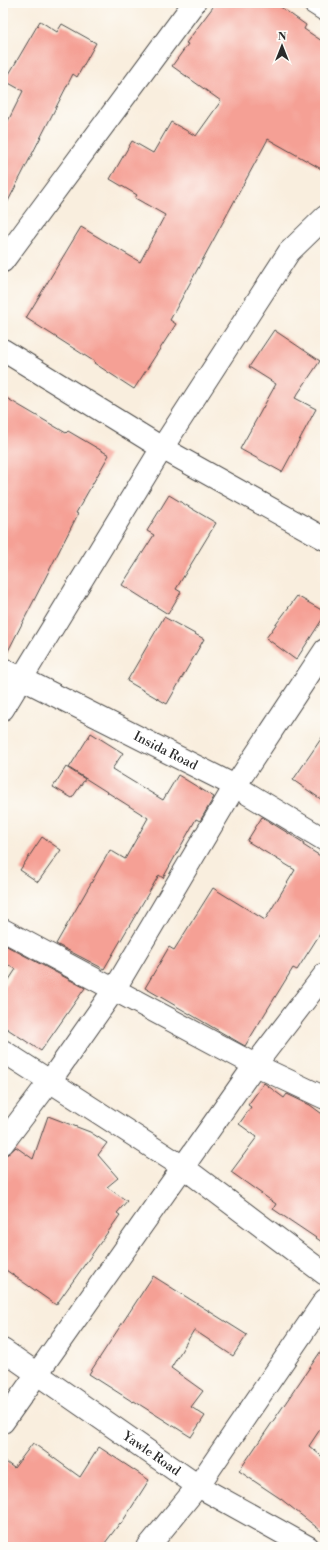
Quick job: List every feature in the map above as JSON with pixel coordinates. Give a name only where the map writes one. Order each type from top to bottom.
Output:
[{"type":"street","points":[[3,260],[194,3]]},
{"type":"street","points":[[314,3],[325,10]]},
{"type":"street","points":[[3,709],[23,679],[162,448],[289,252],[325,217]]},
{"type":"street","points":[[3,350],[162,448],[325,539]]},
{"type":"street","points":[[3,1143],[50,1081],[114,990],[235,786],[325,650]]},
{"type":"street","name":"Insida Road","points":[[3,669],[235,786],[325,840]]},
{"type":"street","points":[[3,930],[255,1065],[325,1098]]},
{"type":"street","points":[[3,1422],[255,1065],[325,974]]},
{"type":"street","points":[[3,1051],[183,1167],[325,1274]]},
{"type":"street","points":[[148,1547],[198,1486],[325,1300]]},
{"type":"street","name":"Yawle Road","points":[[3,1350],[198,1486],[308,1547]]},
{"type":"building","points":[[216,3],[275,3],[306,25],[304,29],[325,43],[325,171],[268,139],[170,320],[176,324],[134,389],[26,318],[81,227],[140,262],[165,215],[135,198],[137,195],[110,179],[132,141],[153,153],[171,122],[196,136],[221,101],[172,66],[188,44],[186,43]]},
{"type":"building","points":[[40,21],[57,32],[62,24],[96,43],[77,77],[73,74],[3,211],[3,131],[23,91],[5,81]]},
{"type":"building","points":[[274,330],[320,361],[295,398],[316,409],[282,472],[240,449],[276,384],[249,367]]},
{"type":"building","points":[[3,396],[66,433],[68,431],[109,455],[76,513],[78,514],[5,657],[3,657]]},
{"type":"building","points":[[169,495],[216,523],[176,589],[181,592],[168,614],[122,585],[154,535],[147,531]]},
{"type":"building","points":[[297,596],[325,612],[325,615],[296,660],[266,638]]},
{"type":"building","points":[[164,617],[204,639],[167,704],[127,681]]},
{"type":"building","points":[[91,733],[123,753],[112,769],[163,800],[178,775],[214,797],[200,821],[196,819],[163,878],[159,875],[104,969],[56,944],[110,850],[125,859],[148,818],[69,768]]},
{"type":"building","points":[[325,733],[325,802],[293,780]]},
{"type":"building","points":[[66,767],[85,779],[72,798],[53,787]]},
{"type":"building","points":[[262,817],[304,843],[303,845],[325,859],[325,926],[297,970],[293,968],[245,1046],[145,988],[169,947],[174,950],[213,888],[265,920],[295,870],[247,841]]},
{"type":"building","points":[[42,837],[61,850],[38,882],[20,870]]},
{"type":"building","points":[[3,944],[85,988],[41,1051],[3,1026],[3,989],[16,969],[3,962]]},
{"type":"building","points":[[264,1083],[284,1098],[287,1094],[310,1105],[325,1116],[325,1244],[273,1209],[276,1204],[231,1172],[257,1137],[239,1124],[251,1107],[248,1105]]},
{"type":"building","points":[[48,1116],[90,1132],[107,1143],[98,1155],[118,1178],[107,1187],[127,1201],[117,1213],[120,1215],[56,1305],[3,1268],[3,1155],[8,1154],[16,1147],[33,1159]]},
{"type":"building","points":[[153,1276],[247,1335],[233,1356],[194,1330],[171,1368],[203,1391],[191,1407],[205,1416],[191,1437],[89,1374]]},
{"type":"building","points":[[325,1345],[325,1422],[309,1446],[325,1459],[325,1534],[281,1499],[239,1471]]},
{"type":"building","points":[[33,1443],[80,1477],[99,1447],[149,1480],[121,1524],[120,1523],[102,1547],[3,1547],[3,1460],[14,1468]]}]
